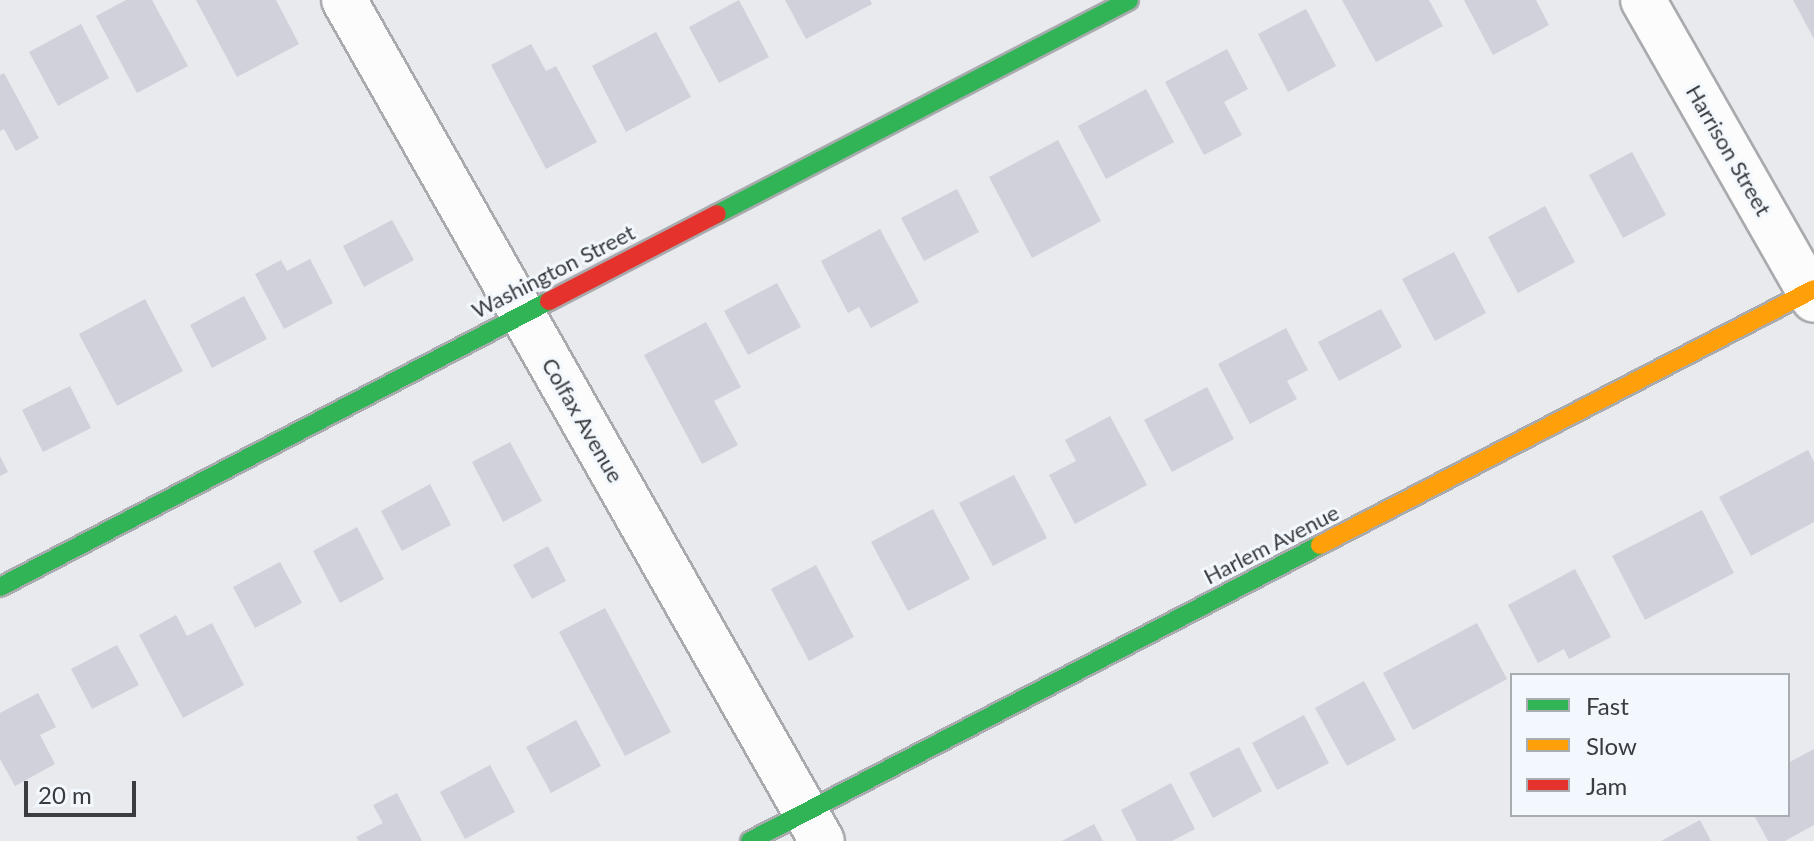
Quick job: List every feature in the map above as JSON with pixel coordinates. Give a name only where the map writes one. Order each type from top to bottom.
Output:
[{"type":"street","name":"Colfax Avenue","points":[[344,0],[814,826]]},
{"type":"street","name":"Washington Street","points":[[0,587],[1129,0]]},
{"type":"street","name":"Harrison Street","points":[[1643,0],[1812,293]]},
{"type":"street","name":"Harlem Avenue","points":[[750,841],[814,826],[1812,293]]},
{"type":"building","points":[[126,0],[152,0],[188,66],[137,93],[96,16]]},
{"type":"building","points":[[196,0],[276,0],[299,44],[237,77]]},
{"type":"building","points":[[739,0],[769,57],[719,83],[689,27]]},
{"type":"building","points":[[785,0],[870,0],[872,4],[806,39]]},
{"type":"building","points":[[1342,0],[1429,0],[1443,26],[1376,62]]},
{"type":"building","points":[[1464,0],[1536,0],[1549,25],[1493,55]]},
{"type":"building","points":[[1793,0],[1814,0],[1814,39]]},
{"type":"building","points":[[1306,9],[1336,66],[1288,92],[1258,34]]},
{"type":"building","points":[[81,24],[109,78],[58,106],[29,52]]},
{"type":"building","points":[[656,32],[691,97],[626,132],[592,66]]},
{"type":"building","points":[[531,44],[546,71],[556,66],[597,142],[546,169],[491,65]]},
{"type":"building","points":[[1227,49],[1248,89],[1224,102],[1242,135],[1204,155],[1165,82]]},
{"type":"building","points":[[4,73],[39,138],[16,151],[4,129],[0,131],[0,75]]},
{"type":"building","points":[[1146,89],[1174,142],[1106,179],[1078,126]]},
{"type":"building","points":[[1058,140],[1101,221],[1032,258],[989,177]]},
{"type":"building","points":[[1632,152],[1666,215],[1623,238],[1589,175]]},
{"type":"building","points":[[957,189],[979,232],[924,261],[901,218]]},
{"type":"building","points":[[1545,206],[1575,262],[1518,293],[1488,237]]},
{"type":"building","points":[[392,220],[414,260],[364,287],[343,246]]},
{"type":"building","points":[[880,229],[919,302],[871,328],[859,307],[848,313],[821,261]]},
{"type":"building","points":[[1454,252],[1486,313],[1435,341],[1402,279]]},
{"type":"building","points":[[310,259],[333,303],[284,329],[255,274],[281,260],[287,271]]},
{"type":"building","points":[[777,283],[801,327],[748,355],[724,311]]},
{"type":"building","points":[[244,296],[267,339],[212,368],[190,325]]},
{"type":"building","points":[[145,299],[183,371],[117,406],[79,334]]},
{"type":"building","points":[[1381,309],[1402,347],[1339,381],[1318,342]]},
{"type":"building","points":[[706,322],[741,387],[714,401],[738,445],[702,464],[644,355]]},
{"type":"building","points":[[1286,328],[1308,370],[1287,381],[1297,399],[1250,424],[1218,364]]},
{"type":"building","points":[[70,386],[91,428],[43,452],[22,410]]},
{"type":"building","points":[[1207,387],[1234,439],[1172,472],[1144,420]]},
{"type":"building","points":[[1110,416],[1147,485],[1075,524],[1049,475],[1076,461],[1065,440]]},
{"type":"building","points":[[510,442],[542,501],[503,522],[472,462]]},
{"type":"building","points":[[1808,450],[1814,462],[1814,522],[1751,556],[1719,497]]},
{"type":"building","points":[[0,456],[8,472],[0,476]]},
{"type":"building","points":[[1014,475],[1047,538],[993,566],[959,503]]},
{"type":"building","points":[[430,484],[451,525],[402,551],[381,511]]},
{"type":"building","points":[[933,509],[970,579],[908,611],[871,542]]},
{"type":"building","points":[[1702,510],[1734,573],[1645,620],[1612,556]]},
{"type":"building","points":[[357,527],[384,579],[340,603],[313,551]]},
{"type":"building","points":[[548,546],[566,581],[532,599],[513,565]]},
{"type":"building","points":[[280,562],[302,603],[255,628],[233,587]]},
{"type":"building","points":[[816,565],[854,637],[809,661],[771,589]]},
{"type":"building","points":[[1575,569],[1611,637],[1569,659],[1564,649],[1538,663],[1508,605]]},
{"type":"building","points":[[605,608],[671,732],[625,756],[559,632]]},
{"type":"building","points":[[176,615],[187,636],[212,623],[244,685],[183,718],[139,635]]},
{"type":"building","points":[[1477,623],[1507,679],[1413,730],[1383,673]]},
{"type":"building","points":[[117,645],[139,685],[92,709],[71,669]]},
{"type":"building","points":[[1364,681],[1396,740],[1347,766],[1315,708]]},
{"type":"building","points":[[38,693],[56,727],[40,735],[55,764],[15,786],[0,759],[0,713]]},
{"type":"building","points":[[1304,715],[1329,763],[1277,790],[1252,743]]},
{"type":"building","points":[[576,720],[601,766],[551,793],[526,747]]},
{"type":"building","points":[[1239,747],[1262,791],[1213,818],[1189,773]]},
{"type":"building","points":[[1814,749],[1814,825],[1785,841],[1768,841],[1755,817],[1790,817],[1790,762]]},
{"type":"building","points":[[490,765],[515,812],[465,839],[440,792]]},
{"type":"building","points":[[1171,783],[1195,829],[1172,841],[1137,841],[1121,810]]},
{"type":"building","points":[[397,793],[422,841],[359,841],[356,837],[383,823],[373,805]]},
{"type":"building","points":[[1700,820],[1711,841],[1661,841]]},
{"type":"building","points":[[1094,824],[1103,841],[1062,841]]},
{"type":"traffic: fast","points":[[717,214],[1129,0]]},
{"type":"traffic: fast","points":[[0,587],[549,301]]},
{"type":"traffic: fast","points":[[750,841],[1320,545]]},
{"type":"traffic: slow","points":[[1320,545],[1814,289]]},
{"type":"traffic: jam","points":[[549,301],[717,214]]}]
